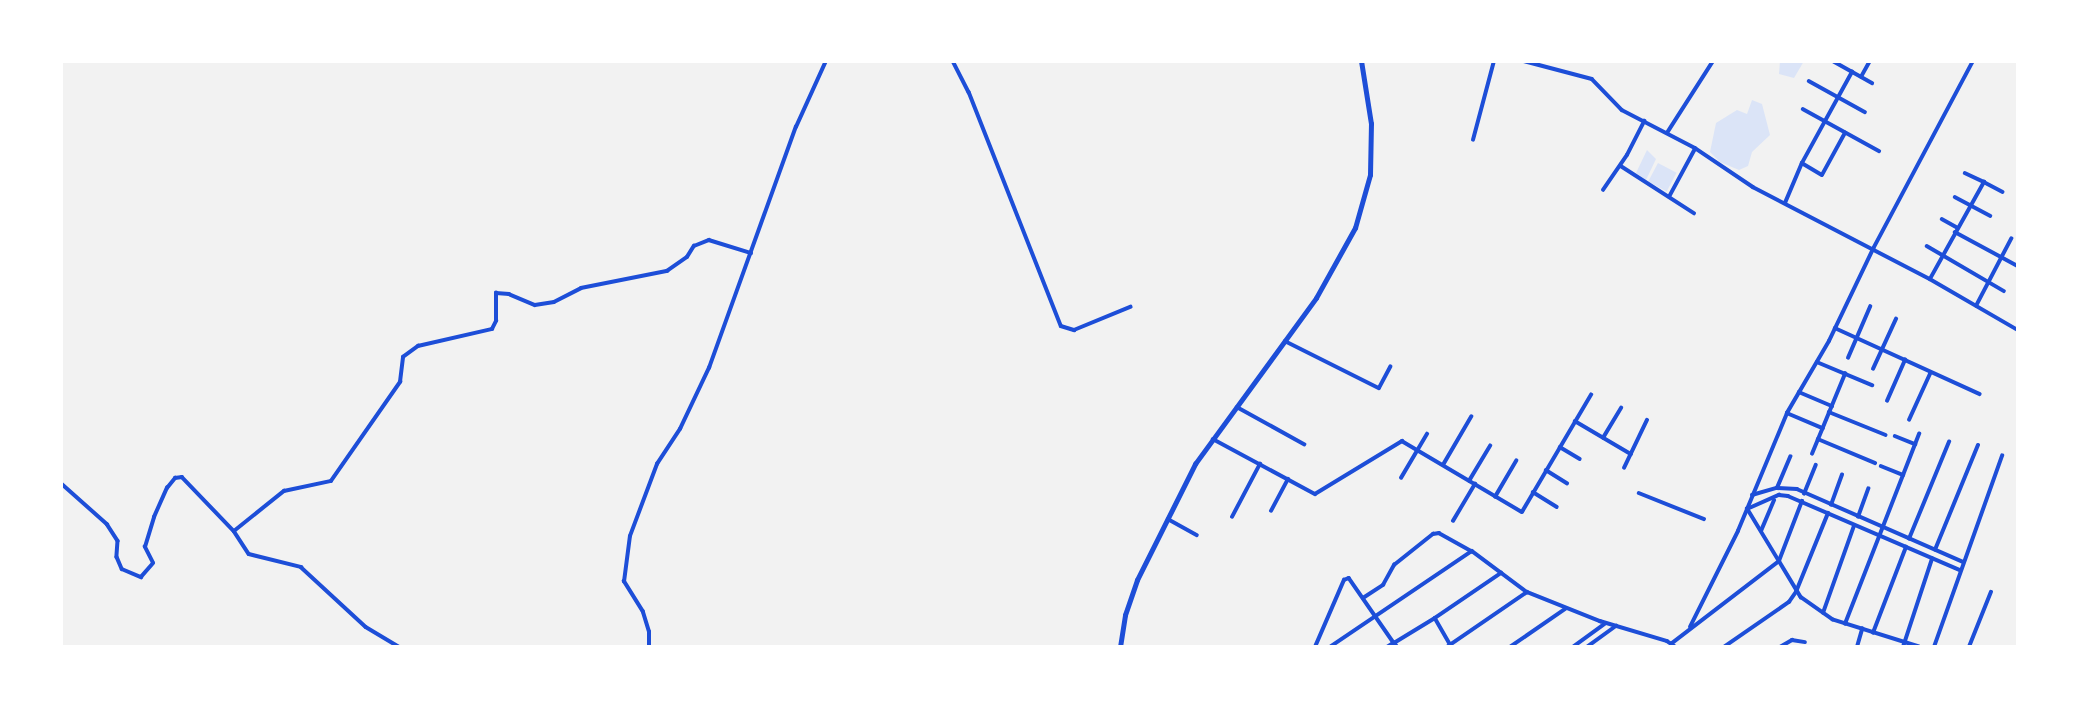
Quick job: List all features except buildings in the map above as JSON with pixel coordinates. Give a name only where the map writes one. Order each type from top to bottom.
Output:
[{"type":"main road","points":[[1120,647],[1125,615],[1133,592],[1166,518],[1195,464],[1316,298],[1355,228],[1370,175],[1371,124],[1361,61]]},
{"type":"street","points":[[649,647],[649,632],[643,612],[624,582],[630,536],[657,464],[680,429],[709,368],[796,127],[826,61]]},
{"type":"street","points":[[953,61],[969,92],[1060,326],[1074,330],[1130,307]]},
{"type":"street","points":[[1473,140],[1494,61]]},
{"type":"street","points":[[1524,61],[1592,79],[1622,110],[1695,148],[1785,203],[1930,279],[2018,330]]},
{"type":"street","points":[[1667,133],[1713,61]]},
{"type":"street","points":[[1861,77],[1870,61]]},
{"type":"street","points":[[1690,626],[1747,509],[1787,413],[1835,328],[1873,249],[1973,61]]},
{"type":"street","points":[[1834,62],[1872,83]]},
{"type":"street","points":[[1785,203],[1802,163],[1852,72]]},
{"type":"street","points":[[1809,81],[1865,112]]},
{"type":"street","points":[[1803,109],[1879,151]]},
{"type":"street","points":[[1603,190],[1620,166],[1644,121]]},
{"type":"street","points":[[1802,163],[1822,175],[1845,133]]},
{"type":"street","points":[[1669,197],[1695,148]]},
{"type":"street","points":[[1620,166],[1694,213]]},
{"type":"street","points":[[1965,173],[2003,191]]},
{"type":"street","points":[[1930,279],[1983,182]]},
{"type":"street","points":[[1955,197],[1990,216]]},
{"type":"street","points":[[1942,219],[2018,266]]},
{"type":"street","points":[[1976,306],[2011,239]]},
{"type":"street","points":[[234,531],[284,491],[331,481],[400,382],[403,357],[418,346],[492,329],[496,321],[496,293],[509,294],[535,305],[554,302],[581,288],[667,271],[687,257],[694,246],[709,240],[751,253]]},
{"type":"street","points":[[1927,246],[2004,291]]},
{"type":"street","points":[[1847,358],[1870,307]]},
{"type":"street","points":[[1873,369],[1896,319]]},
{"type":"street","points":[[1835,328],[1930,374],[1980,394]]},
{"type":"street","points":[[1285,341],[1379,388],[1390,367]]},
{"type":"street","points":[[1887,401],[1905,360]]},
{"type":"street","points":[[1817,362],[1872,385]]},
{"type":"street","points":[[1812,454],[1845,374]]},
{"type":"street","points":[[1909,420],[1930,374]]},
{"type":"street","points":[[1799,392],[1832,405]]},
{"type":"street","points":[[1213,439],[1315,494],[1402,441],[1522,512],[1591,395]]},
{"type":"street","points":[[1237,407],[1304,443]]},
{"type":"street","points":[[1603,438],[1621,408]]},
{"type":"street","points":[[1829,412],[1886,435]]},
{"type":"street","points":[[1787,413],[1823,428]]},
{"type":"street","points":[[1443,465],[1471,417]]},
{"type":"street","points":[[1624,468],[1647,420]]},
{"type":"street","points":[[1575,421],[1631,454]]},
{"type":"street","points":[[1401,478],[1427,434]]},
{"type":"street","points":[[1844,624],[1919,434]]},
{"type":"street","points":[[1895,436],[1916,444]]},
{"type":"street","points":[[1818,439],[1875,463]]},
{"type":"street","points":[[1909,539],[1949,442]]},
{"type":"street","points":[[1936,550],[1978,445]]},
{"type":"street","points":[[1469,481],[1490,446]]},
{"type":"street","points":[[1560,447],[1580,459]]},
{"type":"street","points":[[1934,647],[2002,456]]},
{"type":"street","points":[[1777,488],[1790,457]]},
{"type":"street","points":[[1495,497],[1516,461]]},
{"type":"street","points":[[1232,517],[1260,464]]},
{"type":"street","points":[[1804,494],[1816,465]]},
{"type":"street","points":[[1881,466],[1903,475]]},
{"type":"street","points":[[1546,470],[1567,483]]},
{"type":"street","points":[[1831,505],[1842,475]]},
{"type":"street","points":[[61,484],[107,524],[118,541],[118,563],[128,573],[139,577],[152,565],[153,559],[145,547],[147,533],[162,497],[177,476],[181,477],[234,531],[249,554],[301,567],[366,626],[399,647]]},
{"type":"street","points":[[1271,511],[1288,480]]},
{"type":"street","points":[[1453,520],[1475,484]]},
{"type":"street","points":[[1752,495],[1777,488],[1797,489],[1963,562]]},
{"type":"street","points":[[1858,517],[1868,489]]},
{"type":"street","points":[[1533,492],[1557,507]]},
{"type":"street","points":[[1639,493],[1704,519]]},
{"type":"street","points":[[1747,509],[1779,495],[1802,501],[1960,570]]},
{"type":"street","points":[[1761,531],[1774,500]]},
{"type":"street","points":[[1662,647],[1672,644],[1690,626],[1779,561],[1802,501]]},
{"type":"street","points":[[1747,509],[1796,592],[1823,613],[1844,624],[1903,645],[1919,647]]},
{"type":"street","points":[[1724,647],[1788,603],[1796,592],[1828,513]]},
{"type":"street","points":[[1166,518],[1197,535]]},
{"type":"street","points":[[1823,613],[1855,526]]},
{"type":"street","points":[[1363,598],[1383,585],[1394,565],[1433,534],[1443,534],[1472,551],[1527,592],[1564,608],[1672,644]]},
{"type":"street","points":[[1873,633],[1906,547]]},
{"type":"street","points":[[1330,647],[1472,551]]},
{"type":"street","points":[[1903,645],[1932,559]]},
{"type":"street","points":[[1388,647],[1395,645],[1501,573]]},
{"type":"street","points":[[1315,647],[1344,580],[1351,579],[1395,645]]},
{"type":"street","points":[[1435,618],[1450,646],[1527,592]]},
{"type":"street","points":[[1969,647],[1991,592]]},
{"type":"street","points":[[1510,647],[1564,608]]},
{"type":"street","points":[[1573,647],[1606,623]]},
{"type":"street","points":[[1587,647],[1616,626]]},
{"type":"street","points":[[1857,647],[1862,629]]},
{"type":"street","points":[[1780,647],[1792,640],[1805,642]]},
{"type":"shaded area","points":[[1780,61],[1804,61],[1794,78],[1779,74]]},
{"type":"shaded area","points":[[1752,100],[1762,104],[1770,135],[1752,152],[1748,166],[1739,170],[1720,162],[1710,152],[1716,123],[1737,110],[1747,114]]},
{"type":"shaded area","points":[[1647,150],[1656,159],[1646,180],[1636,173]]},
{"type":"shaded area","points":[[1658,163],[1677,173],[1667,191],[1648,182]]}]
